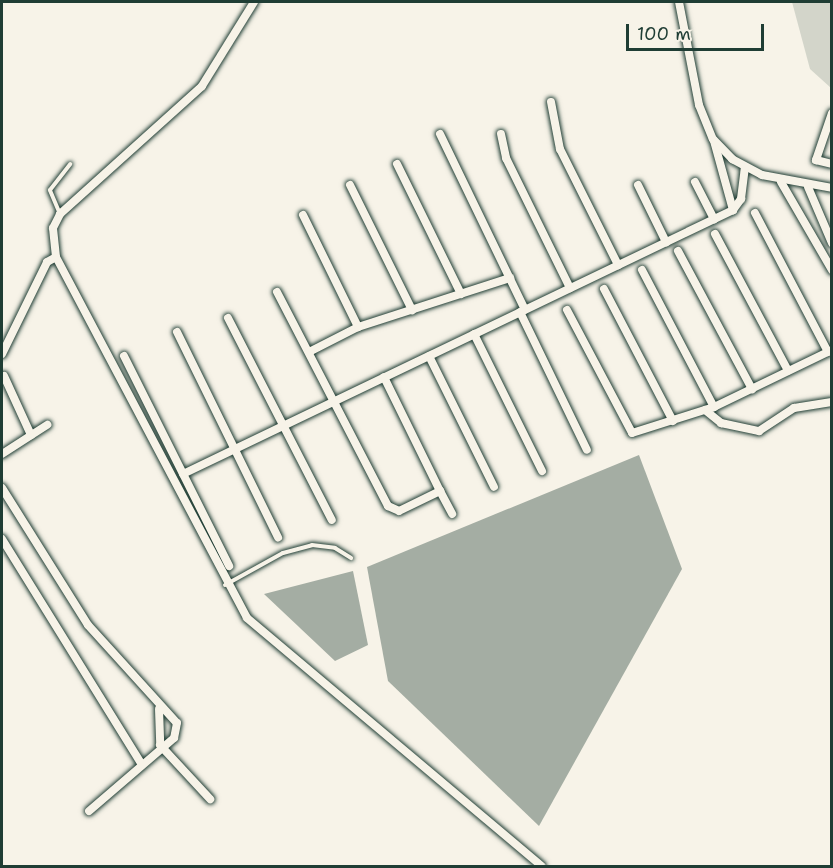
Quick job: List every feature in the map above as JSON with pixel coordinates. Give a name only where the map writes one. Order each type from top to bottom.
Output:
[{"type":"street","points":[[254,2],[202,86],[59,212],[53,228],[56,256],[225,585],[264,634],[542,867]]},
{"type":"street","points":[[679,2],[699,105],[713,139],[733,210]]},
{"type":"street","points":[[551,102],[560,149],[618,265]]},
{"type":"street","points":[[831,113],[816,160],[831,164]]},
{"type":"street","points":[[440,134],[510,278],[587,450]]},
{"type":"street","points":[[501,134],[506,158],[570,288]]},
{"type":"street","points":[[713,139],[745,167],[781,182],[831,188]]},
{"type":"street","points":[[398,164],[461,294]]},
{"type":"street","points":[[183,474],[733,210],[741,199],[745,167]]},
{"type":"street","points":[[695,182],[714,219]]},
{"type":"street","points":[[781,182],[831,270]]},
{"type":"street","points":[[350,185],[412,310]]},
{"type":"street","points":[[638,185],[666,242]]},
{"type":"street","points":[[808,187],[831,243]]},
{"type":"street","points":[[567,310],[632,433],[710,409],[830,351],[755,213]]},
{"type":"street","points":[[303,215],[358,327]]},
{"type":"street","points":[[715,234],[788,371]]},
{"type":"street","points":[[678,251],[752,389]]},
{"type":"street","points":[[2,354],[47,261],[56,256]]},
{"type":"street","points":[[642,270],[710,409],[721,423],[759,430],[794,408],[831,402]]},
{"type":"street","points":[[309,352],[358,327],[510,278]]},
{"type":"street","points":[[604,289],[672,421]]},
{"type":"street","points":[[277,292],[388,506],[399,511],[441,491]]},
{"type":"street","points":[[228,318],[332,520]]},
{"type":"street","points":[[177,332],[278,537]]},
{"type":"street","points":[[474,334],[542,471]]},
{"type":"street","points":[[124,356],[229,566]]},
{"type":"street","points":[[429,356],[494,487]]},
{"type":"street","points":[[4,376],[31,435]]},
{"type":"street","points":[[384,377],[452,514]]},
{"type":"street","points":[[2,454],[47,425]]},
{"type":"street","points":[[2,488],[88,625],[159,710],[178,729],[89,811]]},
{"type":"street","points":[[2,539],[141,763]]},
{"type":"street","points":[[159,710],[160,745],[210,799]]},
{"type":"lane","points":[[59,212],[54,202],[52,183],[70,164]]},
{"type":"lane","points":[[225,585],[283,553],[312,545],[335,548],[351,558]]},
{"type":"shaded area","points":[[792,2],[831,2],[831,88],[810,69]]},
{"type":"shaded area","points":[[639,455],[682,569],[539,826],[388,681],[367,567]]},
{"type":"shaded area","points":[[353,571],[368,645],[335,661],[264,594]]}]
